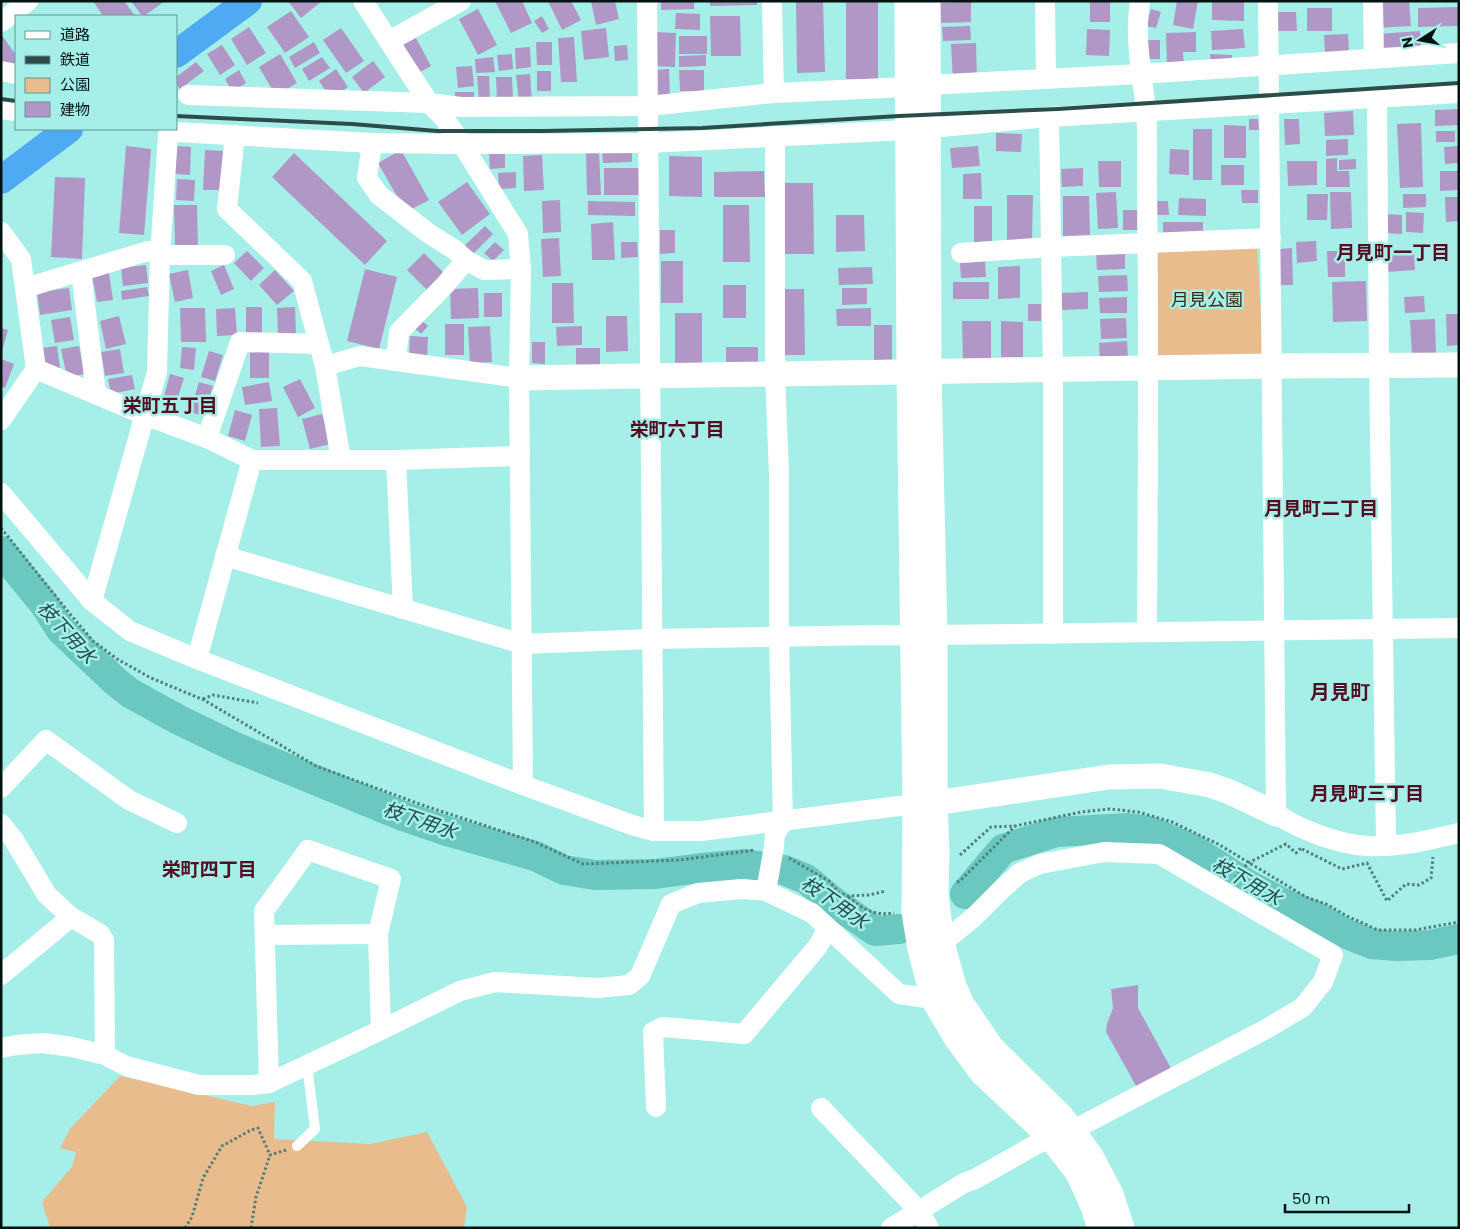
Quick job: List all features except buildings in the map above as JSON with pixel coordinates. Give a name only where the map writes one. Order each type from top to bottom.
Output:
[{"type":"highway","points":[[178,53],[248,1]]},
{"type":"highway","points":[[1,180],[68,130]]},
{"type":"street","points":[[1,22],[28,1]]},
{"type":"street","points":[[363,1],[430,103],[444,118],[462,144],[518,234],[521,269],[519,378],[523,785]]},
{"type":"street","points":[[389,41],[461,1]]},
{"type":"street","points":[[647,1],[654,831]]},
{"type":"street","points":[[772,1],[774,93]]},
{"type":"street","points":[[907,1],[918,86]]},
{"type":"street","points":[[928,1],[918,86],[919,372],[925,803],[914,912],[920,949],[933,1000],[956,1038],[982,1073],[1091,1156],[1111,1194],[1122,1228]]},
{"type":"street","points":[[1045,1],[1046,78]]},
{"type":"street","points":[[1140,1],[1138,20],[1140,74],[1146,111],[1148,242],[1147,632]]},
{"type":"street","points":[[1268,1],[1276,814]]},
{"type":"street","points":[[1373,1],[1374,59]]},
{"type":"street","points":[[188,95],[430,103],[461,107],[648,106],[774,93],[1140,74],[1459,53]]},
{"type":"street","points":[[1,71],[15,74]]},
{"type":"street","points":[[92,601],[157,372],[160,255],[168,135],[175,132],[372,143],[648,143],[918,129],[1049,117],[1459,93]]},
{"type":"street","points":[[1377,97],[1378,365],[1386,845]]},
{"type":"street","points":[[1,109],[15,111]]},
{"type":"street","points":[[1049,117],[1053,370],[1053,634]]},
{"type":"street","points":[[235,135],[227,209],[302,281],[325,366],[341,460]]},
{"type":"street","points":[[767,886],[774,851],[774,834],[782,822],[779,475],[775,373],[774,136]]},
{"type":"street","points":[[372,143],[367,178],[379,195],[428,233],[455,250],[466,260],[484,270],[521,269]]},
{"type":"street","points":[[1,232],[21,259],[36,369],[1,420]]},
{"type":"street","points":[[961,253],[1148,242],[1271,238]]},
{"type":"street","points":[[25,288],[148,251],[160,255],[225,255]]},
{"type":"street","points":[[396,360],[399,332],[445,285],[466,260]]},
{"type":"street","points":[[81,272],[96,393]]},
{"type":"street","points":[[207,438],[240,342],[319,344]]},
{"type":"street","points":[[325,366],[360,356],[519,378],[1272,366],[1459,365]]},
{"type":"street","points":[[36,369],[145,415],[207,438],[252,460],[396,460],[520,456]]},
{"type":"street","points":[[197,659],[252,460]]},
{"type":"street","points":[[396,460],[403,609]]},
{"type":"street","points":[[1,493],[92,601],[130,631],[197,659],[523,785],[632,825],[654,831],[701,831],[782,822],[1109,777],[1160,776],[1217,788],[1276,814],[1290,823],[1306,840],[1324,838],[1367,846],[1412,844],[1459,833]]},
{"type":"street","points":[[225,556],[522,644],[651,638],[1459,628]]},
{"type":"street","points":[[1,788],[46,740],[129,800],[177,823]]},
{"type":"street","points":[[925,803],[937,851],[936,895],[942,943],[954,986],[992,1048],[1062,1117],[1062,1134],[1094,1209],[1100,1228]]},
{"type":"street","points":[[1,824],[8,846],[47,895],[71,917],[100,934],[104,940],[105,1055]]},
{"type":"street","points":[[268,1083],[264,911],[308,850],[391,879],[378,934],[381,1030]]},
{"type":"street","points":[[891,1228],[924,1219],[964,1183],[1268,1028],[1303,1007],[1323,982],[1333,955],[1159,854],[1104,852],[1040,864],[1020,873],[974,917],[942,943]]},
{"type":"street","points":[[1,1048],[43,1043],[72,1047],[105,1055],[126,1066],[199,1085],[252,1086],[268,1083],[460,991],[496,982],[598,988],[629,986],[640,976],[672,904],[698,893],[767,886],[812,913],[899,994],[933,1000]]},
{"type":"street","points":[[1,975],[71,917]]},
{"type":"street","points":[[656,1107],[653,1032],[663,1026],[744,1034],[818,946],[828,928]]},
{"type":"street","points":[[265,935],[378,934]]},
{"type":"street","points":[[821,1108],[924,1219]]},
{"type":"lane","points":[[297,1146],[315,1129],[307,1065]]},
{"type":"path","points":[[1,528],[76,621],[93,640],[117,659],[151,678],[204,700],[316,766],[425,806],[535,842],[583,864],[680,860],[774,851],[789,846],[789,859],[829,881],[839,893],[848,896],[867,911],[884,914],[897,913]]},
{"type":"path","points":[[951,884],[960,881],[1015,826]]},
{"type":"path","points":[[1248,863],[1286,844],[1296,853],[1306,840],[1342,869],[1367,863],[1386,901],[1406,884],[1419,885],[1431,878],[1433,860],[1432,839]]},
{"type":"path","points":[[848,896],[869,895],[886,891]]},
{"type":"path","points":[[1365,923],[1378,930],[1415,930],[1459,922]]},
{"type":"path","points":[[185,1228],[192,1217],[203,1178],[222,1146],[250,1130],[258,1128],[270,1155],[256,1197],[251,1228]]},
{"type":"path","points":[[270,1155],[297,1146]]},
{"type":"green space","name":"月見公園","points":[[1257,244],[1263,351],[1258,359],[1156,361],[1151,248]]},
{"type":"green space","points":[[120,1076],[252,1106],[275,1102],[274,1139],[370,1144],[427,1132],[467,1207],[464,1228],[50,1228],[42,1202],[72,1167],[76,1152],[60,1148],[70,1129]]},
{"type":"waterway","name":"枝下用水","points":[[1,551],[45,605],[61,630],[115,681],[130,693],[179,720],[237,748],[403,816],[447,831],[535,856],[564,870],[595,875],[655,874],[745,864],[784,870],[806,879],[835,903],[875,931],[899,929]]},
{"type":"waterway","name":"枝下用水","points":[[965,894],[1003,849],[1056,832],[1128,828],[1150,831],[1193,849],[1247,884],[1283,903],[1315,916],[1347,934],[1372,944],[1397,946],[1430,945],[1459,939]]},
{"type":"railway","points":[[178,116],[352,124],[437,131],[702,128],[1058,109],[1459,83]]},
{"type":"railway","points":[[1,99],[15,101]]},
{"type":"district","name":"月見町一丁目","points":[[1393,252]]},
{"type":"district","name":"栄町五丁目","points":[[170,405]]},
{"type":"district","name":"栄町六丁目","points":[[677,429]]},
{"type":"district","name":"月見町二丁目","points":[[1321,508]]},
{"type":"district","name":"月見町","points":[[1340,692]]},
{"type":"district","name":"月見町三丁目","points":[[1367,793]]},
{"type":"district","name":"栄町四丁目","points":[[209,869]]}]
